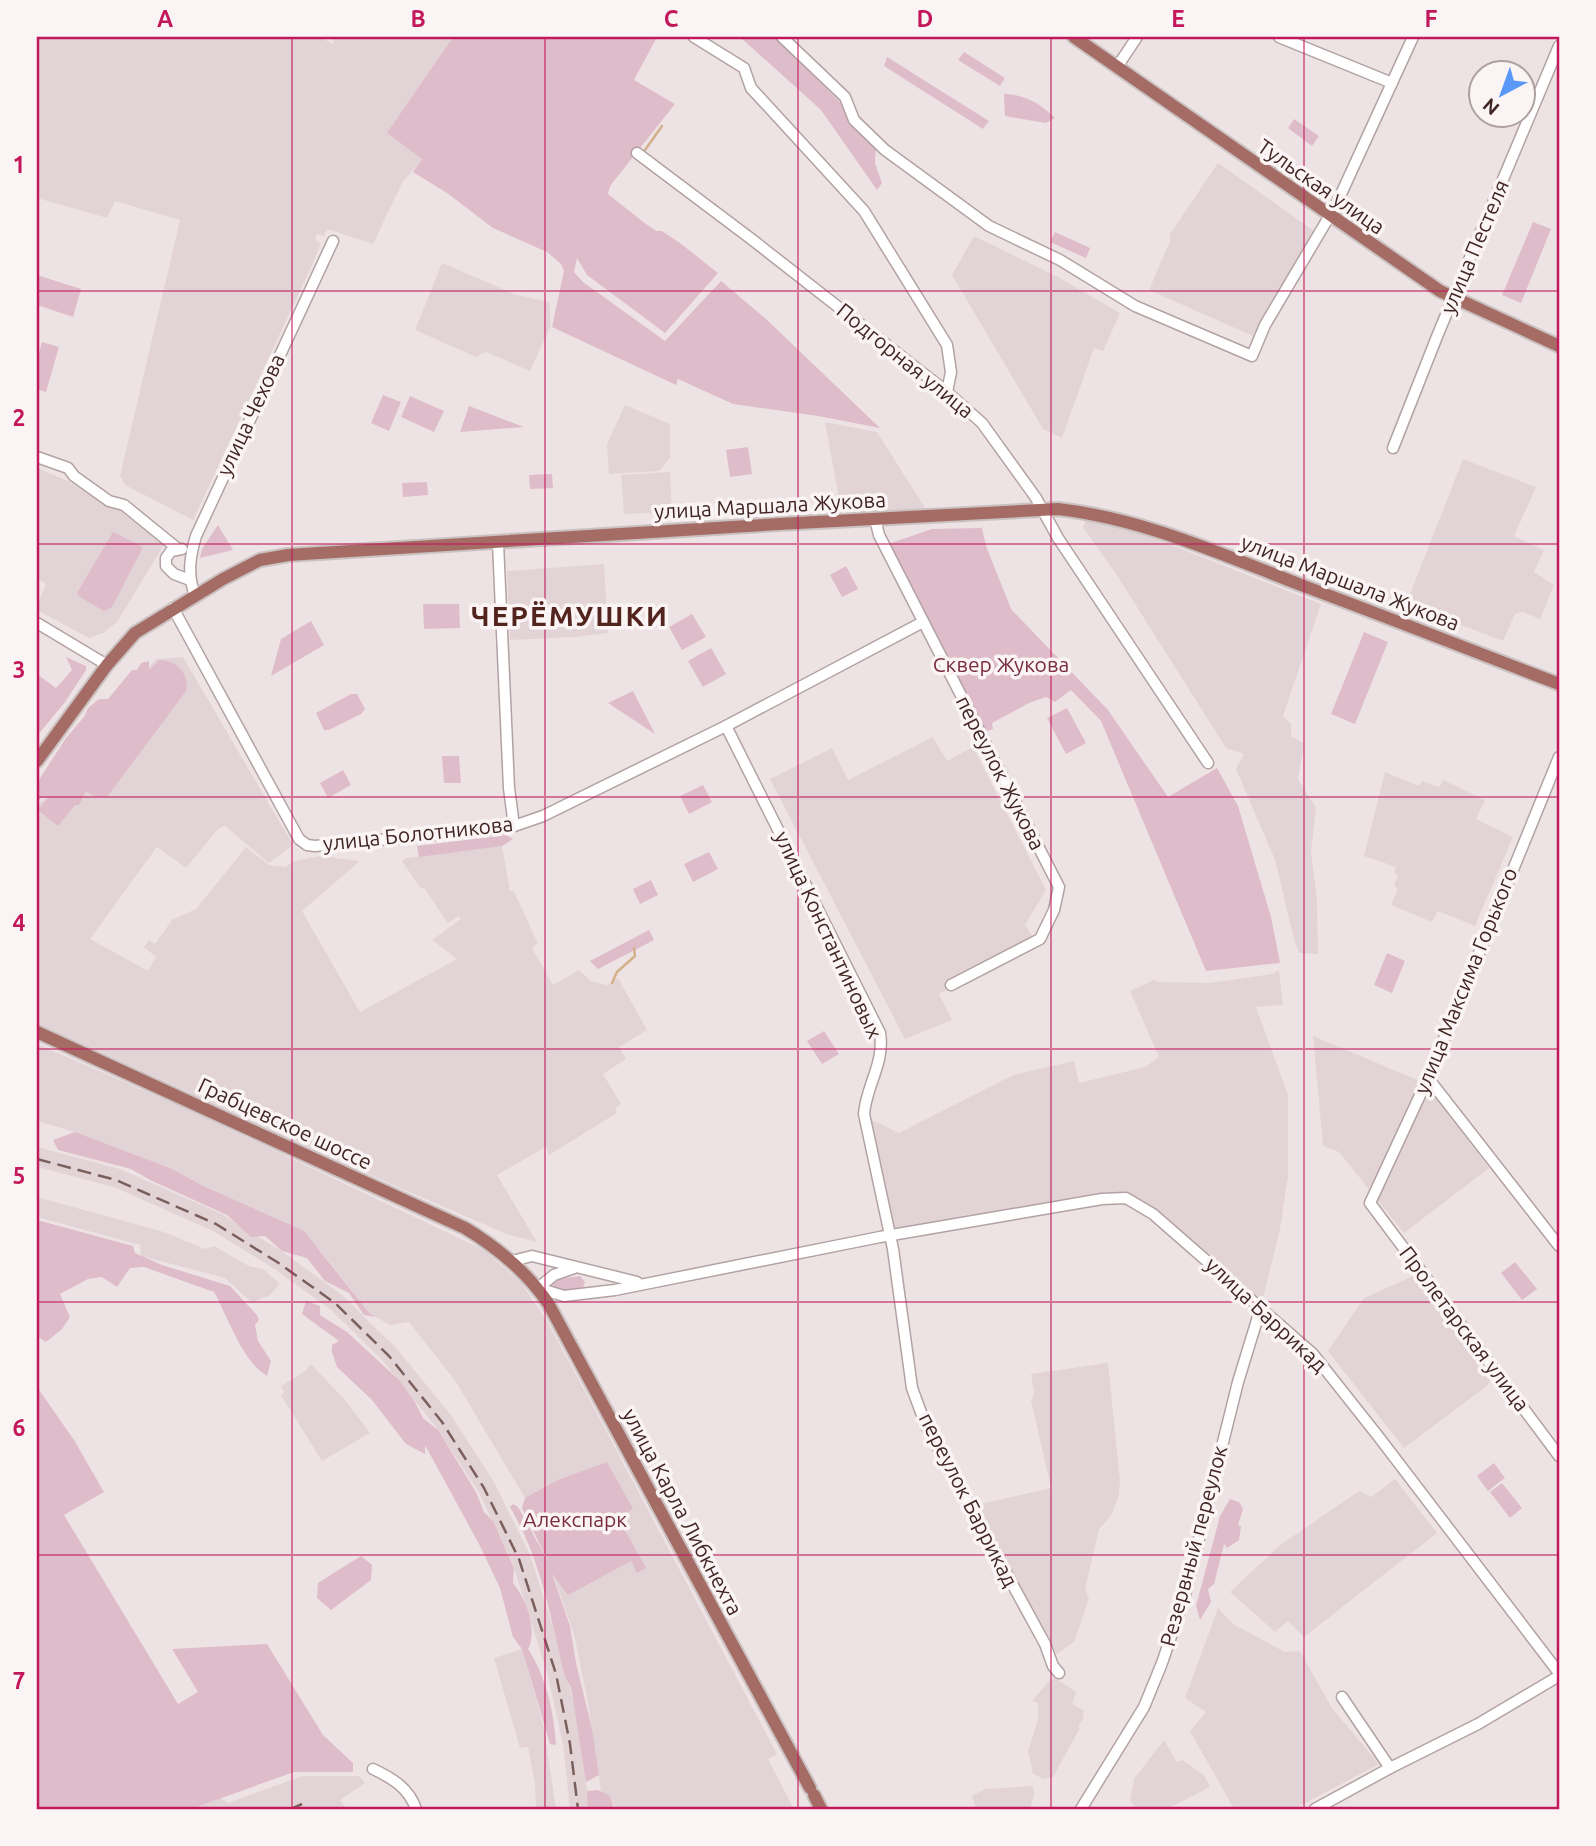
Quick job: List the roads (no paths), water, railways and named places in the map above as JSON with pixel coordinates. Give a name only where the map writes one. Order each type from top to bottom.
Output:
[{"type":"main road","name":"Тульская улица","points":[[1074,37],[1329,216],[1454,299],[1559,346]]},
{"type":"main road","name":"улица Маршала Жукова","points":[[37,761],[107,665],[135,633],[223,579],[274,557],[1058,509],[1096,514],[1149,527],[1559,684]]},
{"type":"main road","name":"Грабцевское шоссе","points":[[37,1032],[465,1228],[512,1261]]},
{"type":"main road","name":"улица Карла Либкнехта","points":[[512,1261],[538,1288],[821,1809]]},
{"type":"street","points":[[694,37],[744,68],[751,88],[864,211],[947,345],[951,372],[947,392]]},
{"type":"street","points":[[782,37],[845,97],[853,120],[885,150],[989,226],[1060,260],[1135,306],[1252,356],[1265,326],[1329,216],[1413,37]]},
{"type":"street","points":[[1117,67],[1137,37]]},
{"type":"street","points":[[1279,37],[1392,83]]},
{"type":"street","name":"улица Пестеля","points":[[1394,448],[1559,46]]},
{"type":"street","name":"Подгорная улица","points":[[637,153],[947,392],[982,423],[1043,510],[1058,538],[1208,763]]},
{"type":"street","name":"улица Чехова","points":[[195,595],[190,580],[192,550],[225,471],[333,241]]},
{"type":"street","points":[[37,457],[68,468],[74,476],[109,501],[124,505],[178,549]]},
{"type":"street","name":"переулок Жукова","points":[[875,519],[879,535],[1059,887],[1054,910],[1040,939],[951,985]]},
{"type":"street","points":[[498,543],[509,788],[514,826]]},
{"type":"street","points":[[190,580],[166,566],[166,558],[171,551],[192,550]]},
{"type":"street","name":"улица Болотникова","points":[[173,608],[299,839],[307,845],[514,826],[543,816],[726,726],[923,622]]},
{"type":"street","points":[[37,623],[107,665]]},
{"type":"street","name":"улица Константиновых","points":[[726,726],[880,1033],[881,1052],[864,1114],[890,1235]]},
{"type":"street","name":"улица Максима Горького","points":[[1370,1203],[1428,1078],[1556,775],[1559,757]]},
{"type":"street","points":[[1428,1078],[1559,1246]]},
{"type":"street","name":"улица Баррикад","points":[[890,1235],[1102,1199],[1126,1198],[1153,1214],[1313,1354],[1559,1674]]},
{"type":"street","name":"Пролетарская улица","points":[[1370,1203],[1559,1456]]},
{"type":"street","points":[[538,1288],[564,1296],[614,1290],[890,1235]]},
{"type":"street","name":"переулок Баррикад","points":[[890,1235],[912,1388],[926,1426],[1059,1673]]},
{"type":"street","points":[[512,1261],[532,1256],[640,1283]]},
{"type":"street","points":[[538,1288],[554,1275],[575,1268]]},
{"type":"street","points":[[586,1293],[591,1283],[588,1272]]},
{"type":"street","points":[[554,1317],[571,1296]]},
{"type":"street","name":"Резервный переулок","points":[[1080,1809],[1144,1707],[1162,1663],[1185,1595],[1238,1382],[1261,1307]]},
{"type":"street","points":[[1315,1809],[1468,1729],[1559,1674]]},
{"type":"street","points":[[1342,1697],[1390,1768]]},
{"type":"street","points":[[373,1769],[393,1779],[406,1790],[416,1809]]},
{"type":"waterway","points":[[645,150],[662,126]]},
{"type":"waterway","points":[[612,983],[617,972],[635,956],[634,948]]},
{"type":"railway","points":[[37,1159],[116,1180],[216,1224],[335,1303],[389,1356],[442,1422],[484,1488],[519,1559],[556,1674],[570,1744],[578,1809]]},
{"type":"railway","points":[[291,1809],[302,1804]]},
{"type":"district","name":"ЧЕРЁМУШКИ","points":[[570,616]]},
{"type":"park label","name":"Сквер Жукова","points":[[1001,665]]},
{"type":"park label","name":"Алекспарк","points":[[575,1520]]}]
